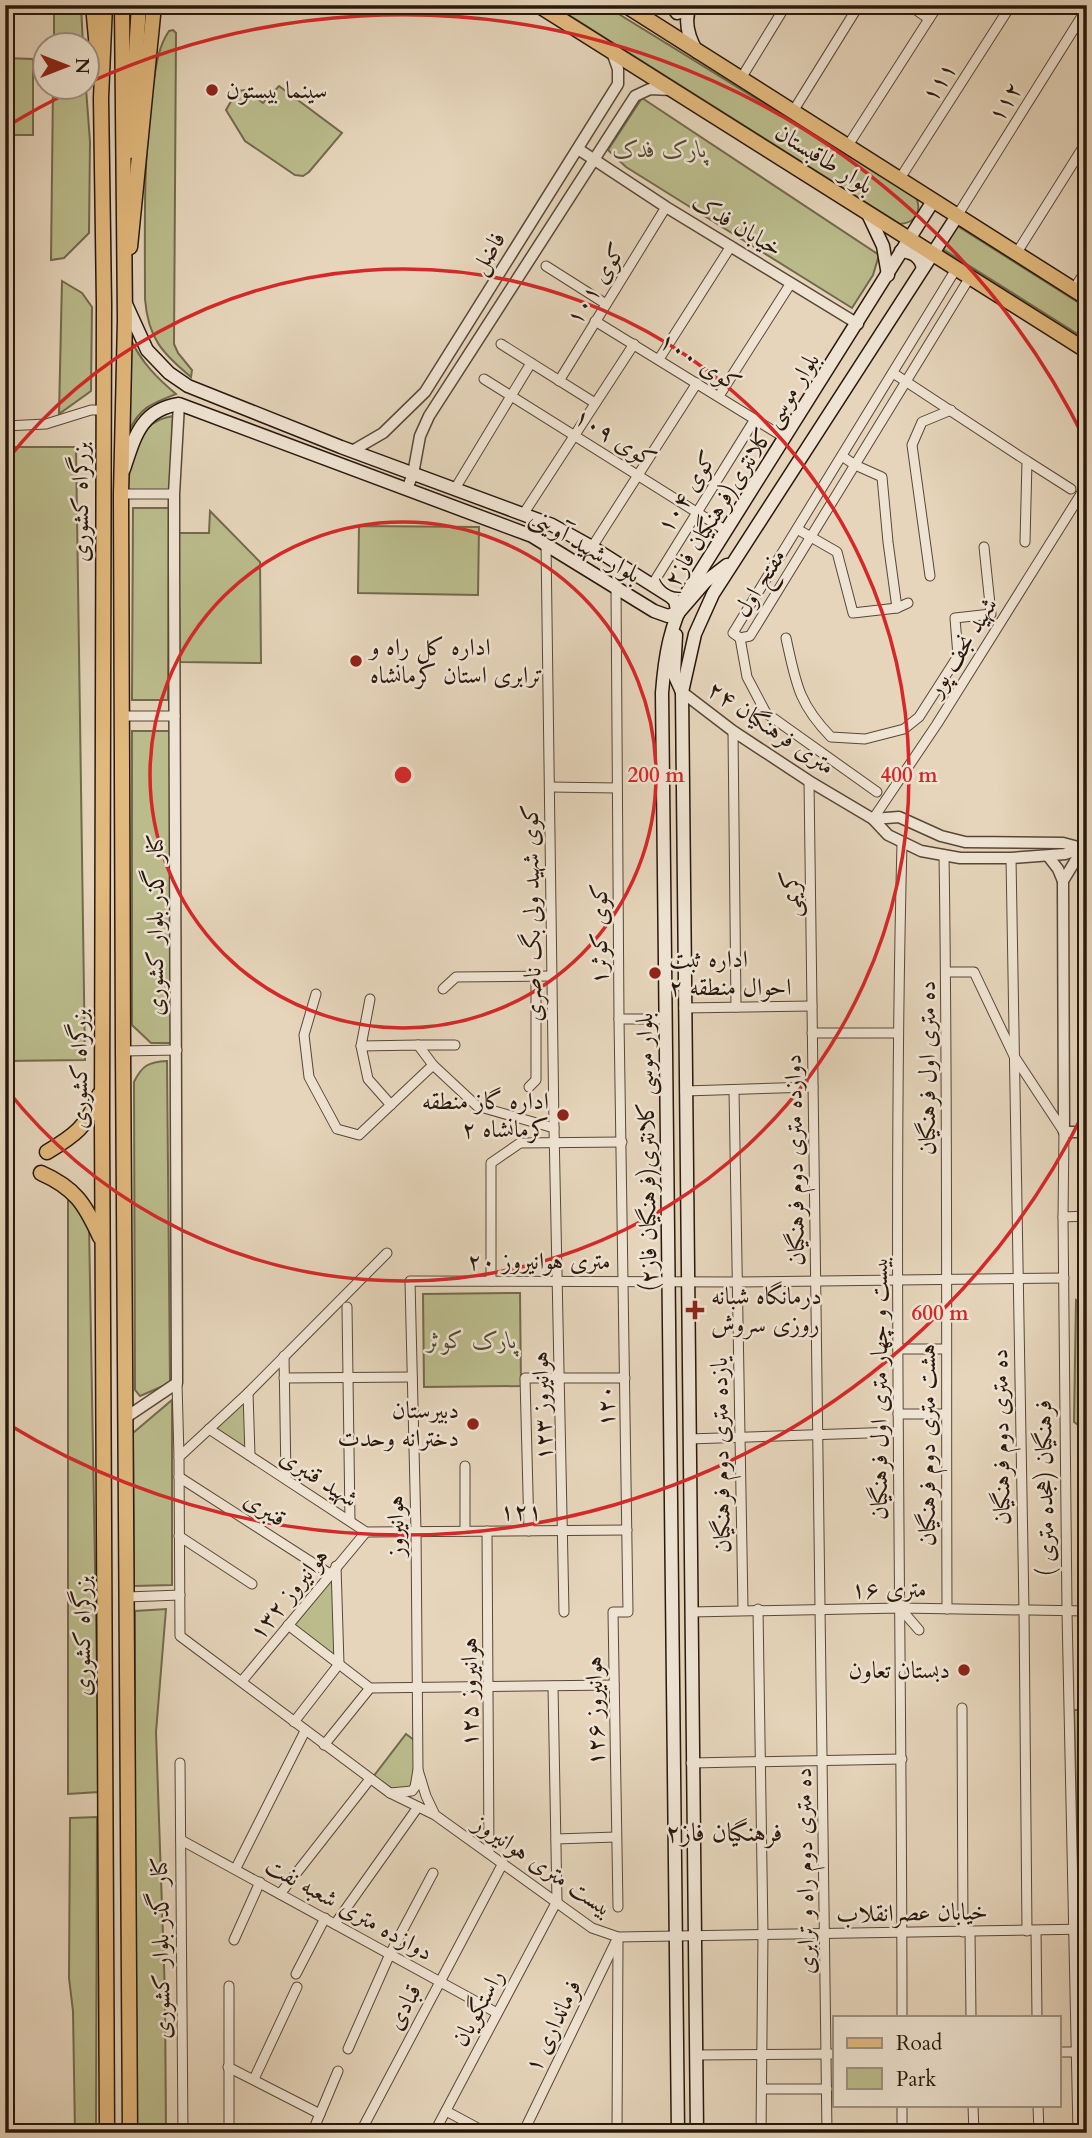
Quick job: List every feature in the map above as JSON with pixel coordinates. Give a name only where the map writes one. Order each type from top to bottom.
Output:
[{"type":"main road","points":[[93,5],[95,32]]},
{"type":"main road","name":"بزرگراه کشوری","points":[[102,75],[105,5]]},
{"type":"main road","name":"بزرگراه کشوری","points":[[122,5],[123,1051],[130,2133]]},
{"type":"main road","points":[[123,261],[139,5]]},
{"type":"main road","points":[[124,300],[154,5]]},
{"type":"main road","name":"بلوار طاقبستان","points":[[538,5],[868,214],[905,245],[933,253],[1087,351]]},
{"type":"main road","points":[[631,9],[661,5]]},
{"type":"main road","points":[[671,5],[677,13],[690,8],[688,32],[697,53]]},
{"type":"main road","name":"بلوار طاقبستان","points":[[631,9],[1087,298]]},
{"type":"main road","name":"بزرگراه کشوری","points":[[101,102],[102,1191],[107,2133]]},
{"type":"main road","name":"بلوار موسی کلانتری(فرهنگیان فاز۲)","points":[[678,2133],[662,693],[665,656],[671,631],[688,592],[933,201]]},
{"type":"main road","points":[[868,214],[883,246],[888,275]]},
{"type":"main road","name":"بلوار موسی کلانتری(فرهنگیان فاز۲)","points":[[697,2133],[691,1763],[682,692],[695,634],[732,561],[957,216]]},
{"type":"main road","points":[[905,245],[921,260],[923,268]]},
{"type":"main road","name":"بلوار شهید آوینی","points":[[124,300],[147,350],[169,373],[188,386],[352,451],[456,487],[552,525],[652,584],[675,601],[679,612],[668,615],[654,611],[532,536],[179,404]]},
{"type":"main road","points":[[122,472],[142,424],[160,408],[179,404],[188,386]]},
{"type":"main road","points":[[682,692],[674,674],[679,612],[705,582],[732,561]]},
{"type":"main road","points":[[47,1152],[87,1122],[102,1083]]},
{"type":"main road","points":[[102,1123],[107,1131],[112,1133],[124,1126]]},
{"type":"main road","points":[[41,1173],[55,1179],[77,1195],[100,1237],[103,1255]]},
{"type":"main road","points":[[102,1191],[108,1184],[115,1182],[124,1191]]},
{"type":"street","points":[[740,80],[786,5]]},
{"type":"street","points":[[792,113],[859,5]]},
{"type":"street","points":[[909,5],[929,19]]},
{"type":"street","points":[[847,147],[938,5]]},
{"type":"street","name":"۱۱۱","points":[[898,180],[1011,5]]},
{"type":"street","name":"۱۱۲","points":[[957,216],[1087,8]]},
{"type":"street","name":"فاضل","points":[[352,451],[383,433],[425,392],[618,84],[618,69],[612,52]]},
{"type":"street","name":"فاضل","points":[[407,489],[413,474],[417,447],[429,416],[596,161],[635,96],[650,89],[672,90]]},
{"type":"street","points":[[1016,254],[1087,141]]},
{"type":"street","name":"خیابان فدک","points":[[578,149],[666,207],[858,324]]},
{"type":"street","name":"کوی ۱۰۱","points":[[559,381],[666,207]]},
{"type":"street","points":[[659,359],[731,246]]},
{"type":"street","points":[[546,266],[606,304]]},
{"type":"street","name":"مفتح اول","points":[[956,269],[733,633],[740,638],[750,636],[970,277]]},
{"type":"street","points":[[1073,290],[1087,269]]},
{"type":"street","points":[[719,396],[791,283]]},
{"type":"street","name":"کوی ۱۰۰","points":[[596,321],[785,438]]},
{"type":"street","points":[[501,344],[595,403]]},
{"type":"street","points":[[524,513],[634,344]]},
{"type":"street","points":[[456,487],[531,363]]},
{"type":"street","points":[[893,373],[1071,489]]},
{"type":"street","name":"کوی ۱۰۹","points":[[484,379],[725,530]]},
{"type":"street","points":[[592,547],[697,383]]},
{"type":"street","name":"کنار گذر بلوار کشوری","points":[[177,1384],[174,494],[179,404]]},
{"type":"street","points":[[5,426],[46,424],[91,410],[102,410]]},
{"type":"street","points":[[930,576],[912,446],[922,422],[951,410]]},
{"type":"street","name":"کوی ۱۰۴","points":[[652,584],[755,419]]},
{"type":"street","points":[[842,456],[882,477],[897,608]]},
{"type":"street","points":[[1025,542],[1027,461]]},
{"type":"street","points":[[121,494],[174,494]]},
{"type":"street","name":"شهید نجف پور","points":[[873,819],[1084,496]]},
{"type":"street","points":[[797,529],[837,552],[853,613],[897,608],[908,603]]},
{"type":"street","name":"کوی شهید ولی بگ ناصری","points":[[546,544],[558,1281]]},
{"type":"street","points":[[786,638],[796,687],[812,718],[831,737],[865,739],[904,729],[919,717],[958,656],[955,618],[991,614],[984,547]]},
{"type":"street","name":"کوی کوثر۱","points":[[615,587],[623,1280]]},
{"type":"street","points":[[740,638],[747,677],[766,713],[877,792]]},
{"type":"street","name":"۲۴ متری فرهنگیان","points":[[682,692],[733,731],[808,781],[873,819],[888,835],[921,851],[960,858],[1011,858],[1065,855],[1086,846]]},
{"type":"street","points":[[122,716],[176,716]]},
{"type":"street","points":[[733,731],[736,1007]]},
{"type":"street","points":[[819,751],[831,737]]},
{"type":"street","name":"کریمی","points":[[808,781],[812,1006]]},
{"type":"street","points":[[550,787],[617,788]]},
{"type":"street","name":"۲۴ متری فرهنگیان","points":[[873,819],[898,817],[941,836],[965,842],[1063,843],[1086,846]]},
{"type":"street","name":"بیست و چهار متری اول فرهنگیان","points":[[902,843],[897,1034],[902,2016]]},
{"type":"street","points":[[1063,881],[1086,846]]},
{"type":"street","name":"ده متری اول فرهنگیان","points":[[944,855],[948,1076],[945,1280]]},
{"type":"street","points":[[1048,856],[1063,881]]},
{"type":"street","name":"ده متری دوم فرهنگیان","points":[[1011,858],[1031,1931],[1037,2016]]},
{"type":"street","name":"فرهنگیان (هجده متری )","points":[[1063,881],[1067,1612],[1078,2133]]},
{"type":"street","points":[[946,972],[974,972],[1014,1056],[1064,1132],[1087,1132]]},
{"type":"street","points":[[529,1087],[536,1080],[536,976]]},
{"type":"street","points":[[443,989],[456,977],[552,976]]},
{"type":"street","points":[[316,994],[304,1035],[309,1077],[337,1129],[359,1136],[433,1066]]},
{"type":"street","points":[[370,999],[361,1046],[369,1079],[391,1105]]},
{"type":"street","points":[[684,1008],[812,1006]]},
{"type":"street","name":"دوازده متری دوم فرهنگیان","points":[[812,1006],[819,1608]]},
{"type":"street","points":[[619,1019],[666,1019]]},
{"type":"street","points":[[812,1034],[897,1034]]},
{"type":"street","points":[[418,1045],[433,1066],[477,1107],[554,1128]]},
{"type":"street","points":[[361,1046],[455,1045]]},
{"type":"street","points":[[123,1051],[177,1050]]},
{"type":"street","points":[[685,1091],[813,1087]]},
{"type":"street","name":"یازده متری دوم فرهنگیان","points":[[733,1090],[743,1609]]},
{"type":"street","points":[[491,1281],[491,1163],[520,1143],[622,1142]]},
{"type":"street","points":[[1063,1217],[1087,1216]]},
{"type":"street","points":[[179,1457],[248,1393],[387,1253]]},
{"type":"street","name":"۲۰ متری هوانیروز","points":[[410,1281],[736,1282],[1064,1278]]},
{"type":"street","name":"۱۲۰","points":[[623,1280],[627,1530]]},
{"type":"street","name":"هشت متری دوم فرهنگیان","points":[[945,1280],[947,1609]]},
{"type":"street","name":"هوانیروز","points":[[410,1281],[418,1770],[435,1815]]},
{"type":"street","name":"۱۲۳ هوانیروز","points":[[558,1281],[564,1612]]},
{"type":"street","points":[[347,1307],[350,1521]]},
{"type":"street","points":[[898,1349],[946,1349]]},
{"type":"street","points":[[284,1356],[286,1479]]},
{"type":"street","points":[[284,1378],[412,1377]]},
{"type":"street","name":"۱۲۳ هوانیروز","points":[[529,1531],[525,1378],[560,1378]]},
{"type":"street","points":[[560,1378],[625,1378]]},
{"type":"street","points":[[125,1418],[177,1384]]},
{"type":"street","points":[[177,1384],[180,1636],[390,1793],[412,1791],[418,1770]]},
{"type":"street","points":[[248,1393],[250,1455]]},
{"type":"street","points":[[898,1414],[946,1413]]},
{"type":"street","name":"شهید قنبری","points":[[209,1429],[366,1532],[416,1531]]},
{"type":"street","points":[[689,1439],[898,1432]]},
{"type":"street","points":[[465,1466],[465,1531]]},
{"type":"street","name":"قنبری","points":[[179,1476],[333,1570]]},
{"type":"street","name":"۱۲۱","points":[[416,1531],[627,1530]]},
{"type":"street","name":"هوانیروز ۱۲۶","points":[[618,1907],[613,1612],[628,1612],[627,1530]]},
{"type":"street","name":"هوانیروز ۱۲۵","points":[[487,1531],[489,1853]]},
{"type":"street","name":"هوانیروز ۱۳۲","points":[[242,1681],[366,1532]]},
{"type":"street","points":[[179,1536],[252,1584]]},
{"type":"street","points":[[294,1722],[339,1664],[333,1570]]},
{"type":"street","points":[[127,1597],[180,1595]]},
{"type":"street","name":"۱۶ متری","points":[[691,1612],[819,1608],[1087,1611]]},
{"type":"street","name":"ده متری دوم راه و ترابری","points":[[819,1608],[825,1933],[831,2054],[827,2089],[827,2133]]},
{"type":"street","points":[[900,1608],[919,1630]]},
{"type":"street","points":[[758,1609],[763,1934],[761,2133]]},
{"type":"street","points":[[288,1625],[370,1688],[614,1685]]},
{"type":"street","points":[[553,1686],[557,1901]]},
{"type":"street","points":[[324,1745],[370,1688]]},
{"type":"street","points":[[962,1708],[971,2016]]},
{"type":"street","points":[[236,1868],[305,1731]]},
{"type":"street","points":[[691,1763],[902,1759]]},
{"type":"street","name":"کنار گذر بلوار کشوری","points":[[180,1763],[183,2133]]},
{"type":"street","points":[[280,1894],[370,1780]]},
{"type":"street","name":"بیست متری هوانیروز","points":[[390,1793],[435,1815],[592,1928],[618,1937],[695,1934]]},
{"type":"street","points":[[335,1924],[418,1807]]},
{"type":"street","points":[[556,1839],[616,1837]]},
{"type":"street","name":"دوازده متری شعبه نفت","points":[[181,1840],[497,2013]]},
{"type":"street","name":"قبادی","points":[[360,2133],[503,1863]]},
{"type":"street","points":[[348,2049],[390,1954],[433,1873]]},
{"type":"street","points":[[234,1940],[260,1882]]},
{"type":"street","name":"راستگویان","points":[[434,2133],[557,1901]]},
{"type":"street","points":[[296,1974],[324,1918]]},
{"type":"street","name":"خیابان عصرانقلاب","points":[[695,1934],[1087,1929]]},
{"type":"street","points":[[617,2133],[618,1937]]},
{"type":"street","name":"فرمانداری ۱","points":[[523,2133],[618,1937]]},
{"type":"street","points":[[229,1986],[229,2133]]},
{"type":"street","points":[[254,2079],[297,1987]]},
{"type":"street","points":[[1060,2052],[1077,2052]]},
{"type":"street","points":[[696,2055],[831,2054]]},
{"type":"street","points":[[228,2067],[320,2114]]},
{"type":"street","points":[[312,2133],[338,2071]]},
{"type":"street","points":[[762,2089],[827,2089]]},
{"type":"street","points":[[902,2106],[902,2133]]},
{"type":"street","points":[[973,2106],[974,2133]]},
{"type":"street","points":[[1038,2106],[1039,2133]]},
{"type":"street","points":[[446,2111],[487,2133]]},
{"type":"green space","points":[[54,5],[81,5],[82,32],[54,32]]},
{"type":"green space","points":[[553,5],[604,5],[916,197],[918,211],[914,219],[900,224]]},
{"type":"green space","points":[[169,31],[176,33],[174,344],[192,370],[191,377],[158,344],[149,324],[145,299],[145,196],[149,119],[159,53]]},
{"type":"green space","points":[[5,58],[32,59],[33,135],[5,135]]},
{"type":"green space","points":[[279,86],[342,133],[303,176],[295,175],[245,141],[226,110],[237,91],[246,90],[263,103]]},
{"type":"green space","name":"پارک فدک","points":[[642,98],[879,255],[873,275],[852,308],[626,167],[608,150]]},
{"type":"green space","points":[[53,102],[87,102],[90,142],[89,233],[64,258],[51,260]]},
{"type":"green space","points":[[956,225],[1087,308],[1087,340],[941,248]]},
{"type":"green space","points":[[62,281],[82,293],[92,307],[91,391],[59,414]]},
{"type":"green space","points":[[131,340],[150,370],[176,394],[148,407],[138,416],[129,431]]},
{"type":"green space","points":[[173,416],[170,490],[127,490],[137,443],[150,426]]},
{"type":"green space","points":[[5,447],[76,447],[85,1060],[5,1061]]},
{"type":"green space","points":[[133,508],[169,508],[168,700],[132,700]]},
{"type":"green space","points":[[210,511],[260,562],[261,663],[180,662],[178,533],[209,533]]},
{"type":"green space","points":[[359,526],[479,527],[478,595],[358,593]]},
{"type":"green space","points":[[132,731],[173,731],[173,1043],[151,1043],[132,1025]]},
{"type":"green space","points":[[167,1061],[170,1383],[140,1396],[135,1390],[134,1082],[147,1066]]},
{"type":"green space","points":[[68,1197],[89,1225],[99,1792],[68,1794]]},
{"type":"green space","name":"پارک کوثر","points":[[520,1293],[521,1386],[424,1387],[423,1294]]},
{"type":"green space","points":[[1076,1300],[1087,1307],[1087,1431],[1074,1422]]},
{"type":"green space","points":[[172,1400],[172,1585],[134,1586],[133,1433]]},
{"type":"green space","points":[[245,1400],[246,1450],[216,1428]]},
{"type":"green space","points":[[333,1574],[336,1658],[293,1624]]},
{"type":"green space","points":[[166,1609],[156,1732],[165,1994],[166,2133],[139,2133],[135,2115],[135,1611]]},
{"type":"green space","points":[[1074,1710],[1087,1710],[1087,1918],[1079,1918]]},
{"type":"green space","points":[[406,1734],[414,1740],[415,1771],[410,1788],[391,1790],[373,1777]]},
{"type":"green space","points":[[97,1817],[96,2133],[75,2133],[73,2011],[69,1978],[70,1818]]},
{"type":"place","name":"سینما بیستون","points":[[212,90]]},
{"type":"place","name":"اداره کل راه و ترابری استان کرمانشاه","points":[[356,661]]},
{"type":"place","name":"اداره ثبت احوال منطقه ۲","points":[[655,973]]},
{"type":"place","name":"اداره گاز منطقه ۲ کرمانشاه","points":[[563,1115]]},
{"type":"place","name":"درمانگاه شبانه روزی سروش","points":[[695,1310]]},
{"type":"place","name":"دبیرستان دخترانه وحدت","points":[[473,1424]]},
{"type":"place","name":"دبستان تعاون","points":[[964,1670]]},
{"type":"district","name":"فرهنگیان فاز۲","points":[[724,1832]]}]
